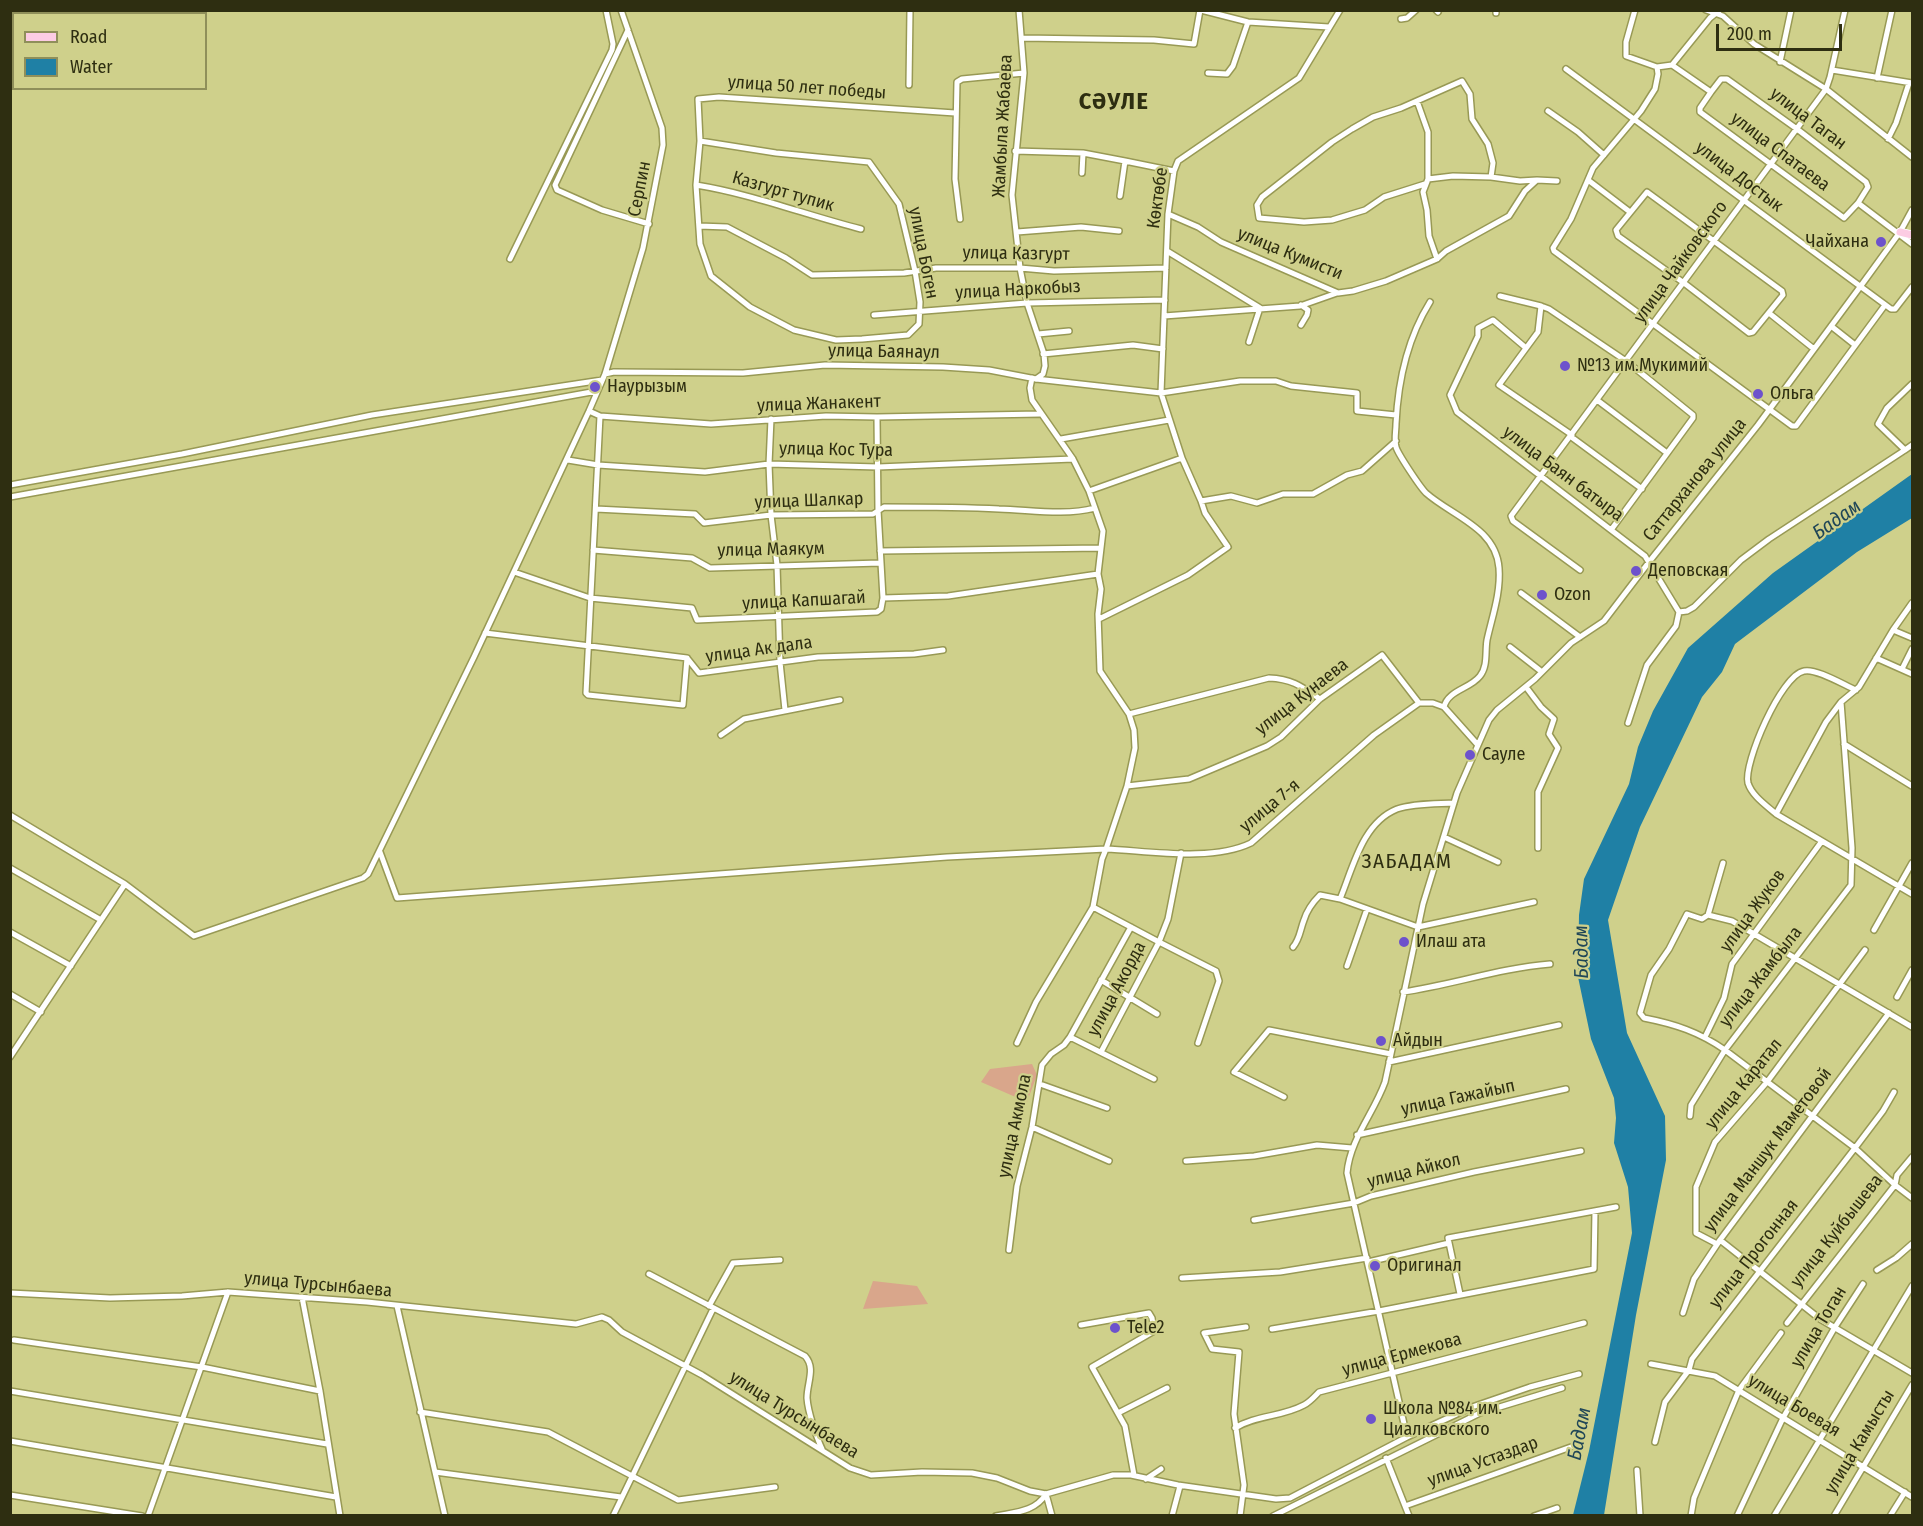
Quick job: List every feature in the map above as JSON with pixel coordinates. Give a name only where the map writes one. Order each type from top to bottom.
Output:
[{"type":"main road","points":[[1900,232],[1912,230]]},
{"type":"main road","points":[[1900,232],[1912,235]]},
{"type":"street","points":[[510,259],[612,50],[613,44],[606,10]]},
{"type":"street","name":"Серпин","points":[[125,884],[194,936],[363,878],[372,868],[590,411],[604,377],[649,224],[663,145],[662,128],[621,10]]},
{"type":"street","points":[[909,10],[909,84]]},
{"type":"street","name":"Жамбыла Жабаева","points":[[1019,10],[1023,73],[1012,195],[1020,268],[1027,303],[1038,334],[1045,366],[1043,374],[1034,379]]},
{"type":"street","points":[[1022,38],[1154,40],[1194,44],[1201,10],[1248,22],[1329,27]]},
{"type":"street","name":"Көктөбе","points":[[1099,619],[1188,575],[1228,547],[1204,513],[1182,458],[1161,393],[1168,214],[1174,171],[1178,161],[1299,78],[1340,10]]},
{"type":"street","points":[[1401,19],[1407,18],[1416,10]]},
{"type":"street","points":[[1635,10],[1625,54],[1657,67],[1672,65],[1711,92]]},
{"type":"street","points":[[1706,10],[1723,16],[1754,44],[1826,89],[1912,157]]},
{"type":"street","points":[[1780,62],[1791,10]]},
{"type":"street","name":"улица Чайковского","points":[[1580,570],[1513,521],[1511,516],[1826,89],[1845,10]]},
{"type":"street","points":[[1877,78],[1892,10]]},
{"type":"street","points":[[1672,65],[1710,18],[1718,13]]},
{"type":"street","points":[[1208,73],[1227,74],[1233,66],[1248,22]]},
{"type":"street","points":[[628,30],[555,185],[557,190],[602,210],[649,224]]},
{"type":"street","points":[[1657,67],[1655,89],[1635,119],[1593,168],[1571,219],[1552,249],[1792,426],[1796,426],[1885,305]]},
{"type":"street","name":"улица Достык","points":[[1566,69],[1885,305],[1893,310],[1912,287]]},
{"type":"street","points":[[1832,70],[1911,83],[1888,138]]},
{"type":"street","points":[[960,219],[955,178],[957,82],[962,79],[1023,73]]},
{"type":"street","name":"улица Таган","points":[[1711,92],[1721,79],[1727,79],[1797,129],[1866,182],[1868,187],[1858,203]]},
{"type":"street","points":[[1491,177],[1493,163],[1488,144],[1472,119],[1473,103],[1462,81],[1373,117],[1352,129],[1262,197],[1257,205],[1259,218],[1304,222],[1332,220],[1365,210],[1384,197],[1427,181],[1453,176],[1557,181]]},
{"type":"street","name":"улица Спатаева","points":[[1711,92],[1700,108],[1700,112],[1844,218],[1858,203]]},
{"type":"street","name":"улица 50 лет победы","points":[[700,141],[698,99],[719,97],[955,114]]},
{"type":"street","points":[[1417,101],[1428,132],[1427,181],[1423,192],[1428,210],[1429,236],[1437,260]]},
{"type":"street","points":[[1548,111],[1578,132],[1604,155]]},
{"type":"street","name":"улица Боген","points":[[700,141],[776,153],[869,162],[899,204],[915,271],[920,302],[919,324],[908,335],[836,340],[794,330],[750,308],[711,276],[700,244],[696,186],[700,141]]},
{"type":"street","points":[[1015,151],[1083,153],[1174,171]]},
{"type":"street","points":[[1082,173],[1083,153]]},
{"type":"street","points":[[1120,196],[1125,161]]},
{"type":"street","name":"улица Кумисти","points":[[1168,214],[1198,227],[1221,242],[1338,293],[1386,281],[1437,260],[1446,251],[1509,216],[1525,191],[1537,180]]},
{"type":"street","points":[[1588,180],[1630,212]]},
{"type":"street","points":[[1520,181],[1525,191]]},
{"type":"street","name":"Казгурт тупик","points":[[696,186],[729,190],[861,229]]},
{"type":"street","points":[[1645,193],[1649,193],[1715,241],[1782,291],[1783,295],[1753,332],[1749,333],[1684,283],[1617,236],[1616,230],[1645,193]]},
{"type":"street","points":[[1858,203],[1900,232],[1912,244]]},
{"type":"street","name":"Саттарханова улица","points":[[1407,1437],[1347,1173],[1348,1160],[1357,1136],[1378,1102],[1385,1082],[1423,904],[1454,803],[1477,744],[1492,715],[1526,687],[1559,654],[1604,621],[1814,349],[1900,232],[1912,210]]},
{"type":"street","name":"улица Казгурт","points":[[699,226],[727,227],[786,258],[812,276],[936,268],[1020,268],[1054,271],[1166,268]]},
{"type":"street","points":[[1017,232],[1081,227],[1119,231]]},
{"type":"street","points":[[1167,251],[1260,308]]},
{"type":"street","points":[[1164,316],[1301,305],[1338,293]]},
{"type":"street","points":[[1500,296],[1549,309],[1626,362],[1693,415],[1611,530]]},
{"type":"street","name":"улица Наркобыз","points":[[874,315],[1027,303],[1165,300]]},
{"type":"street","points":[[1430,302],[1410,342],[1396,402],[1396,447],[1420,487],[1453,513],[1479,529],[1489,541],[1497,558],[1499,569],[1486,665],[1480,677],[1448,698],[1444,705]]},
{"type":"street","points":[[1301,305],[1308,310],[1301,325]]},
{"type":"street","points":[[1541,306],[1540,327],[1499,385],[1642,489]]},
{"type":"street","points":[[1248,342],[1260,308]]},
{"type":"street","points":[[1768,313],[1814,349]]},
{"type":"street","name":"улица Баян батыра","points":[[1526,348],[1493,320],[1478,328],[1478,336],[1449,395],[1457,412],[1645,556],[1679,612]]},
{"type":"street","points":[[1831,326],[1855,345]]},
{"type":"street","points":[[1038,334],[1069,331]]},
{"type":"street","points":[[1043,354],[1133,345],[1163,349]]},
{"type":"street","name":"улица Баянаул","points":[[10,485],[182,454],[372,415],[604,377],[614,372],[743,373],[825,366],[978,369],[1034,379],[1161,393],[1240,381],[1276,381],[1291,386],[1358,393],[1357,411],[1396,415]]},
{"type":"street","points":[[1017,1043],[1036,1002],[1093,907],[1102,859],[1127,786],[1135,748],[1134,730],[1129,714],[1100,671],[1101,589],[1098,574],[1103,531],[1089,491],[1073,459],[1032,400],[1030,388],[1034,379]]},
{"type":"street","points":[[1905,450],[1878,424],[1887,408],[1912,384]]},
{"type":"street","points":[[10,497],[597,391]]},
{"type":"street","points":[[1597,400],[1667,453]]},
{"type":"street","points":[[590,411],[600,416],[585,691],[588,695],[683,705],[687,658]]},
{"type":"street","name":"улица Жанакент","points":[[600,416],[711,424],[826,416],[1040,414]]},
{"type":"street","points":[[877,417],[878,510],[883,598]]},
{"type":"street","points":[[771,419],[769,464],[771,515],[777,565],[780,662],[785,710]]},
{"type":"street","points":[[1061,439],[1169,420]]},
{"type":"street","points":[[1201,501],[1231,496],[1257,502],[1283,494],[1313,494],[1347,475],[1362,471],[1396,441]]},
{"type":"street","points":[[1628,723],[1647,665],[1676,626],[1679,612],[1694,607],[1741,560],[1769,539],[1912,445]]},
{"type":"street","points":[[1089,491],[1182,458]]},
{"type":"street","name":"улица Кос Тура","points":[[568,460],[598,465],[705,472],[769,464],[878,467],[1073,459]]},
{"type":"street","name":"улица Шалкар","points":[[596,509],[695,514],[704,523],[771,515],[873,514],[884,507],[1050,512],[1080,512],[1095,508]]},
{"type":"street","points":[[880,551],[1101,548]]},
{"type":"street","name":"улица Маякум","points":[[593,550],[692,558],[710,568],[880,563]]},
{"type":"street","name":"улица Капшагай","points":[[514,572],[590,598],[692,608],[697,620],[877,612],[881,609],[883,598],[948,596],[1098,574]]},
{"type":"street","points":[[1521,593],[1580,637]]},
{"type":"street","points":[[1776,814],[1826,722],[1841,702],[1856,690],[1912,603]]},
{"type":"street","points":[[1893,630],[1912,639]]},
{"type":"street","name":"улица Ак дала","points":[[485,633],[687,658],[699,673],[818,657],[914,654],[943,650]]},
{"type":"street","points":[[1510,647],[1542,672]]},
{"type":"street","points":[[1902,669],[1912,649]]},
{"type":"street","name":"улица Кунаева","points":[[1127,786],[1189,779],[1267,746],[1281,737],[1320,699],[1382,655],[1419,703]]},
{"type":"street","points":[[1876,658],[1912,674]]},
{"type":"street","points":[[1856,690],[1814,671],[1804,670],[1796,675],[1782,690],[1772,708],[1747,773],[1749,786],[1757,797],[1776,814],[1912,894]]},
{"type":"street","points":[[1129,714],[1269,678],[1285,679],[1298,684],[1320,699]]},
{"type":"street","points":[[1526,687],[1541,707],[1554,719],[1549,734],[1558,748],[1538,792],[1539,848]]},
{"type":"street","points":[[721,735],[744,720],[840,700]]},
{"type":"street","name":"улица Жамбыла","points":[[1690,1116],[1691,1105],[1725,1050],[1851,885],[1841,702]]},
{"type":"street","points":[[1419,703],[1444,705],[1477,744]]},
{"type":"street","name":"улица 7-я","points":[[380,852],[397,898],[947,857],[1106,849],[1181,853],[1237,850],[1251,843],[1374,735],[1419,703]]},
{"type":"street","points":[[1844,744],[1912,786]]},
{"type":"street","points":[[1340,899],[1364,840],[1386,816],[1398,809],[1454,803]]},
{"type":"street","points":[[10,814],[125,884],[12,1053]]},
{"type":"street","points":[[1443,837],[1498,862]]},
{"type":"street","name":"улица Жуков","points":[[1705,1036],[1724,998],[1732,964],[1752,933],[1822,841]]},
{"type":"street","points":[[1181,853],[1168,919],[1159,942],[1216,971],[1219,981],[1198,1043]]},
{"type":"street","points":[[1723,863],[1708,915],[1702,919],[1687,914],[1651,975],[1640,1012],[1644,1018],[1675,1024],[1705,1036],[1856,1148],[1912,1198]]},
{"type":"street","points":[[1874,930],[1912,863]]},
{"type":"street","points":[[10,868],[101,920]]},
{"type":"street","points":[[1293,947],[1299,940],[1304,919],[1312,903],[1320,895],[1340,899],[1418,927],[1534,902]]},
{"type":"street","name":"улица Акорда","points":[[1093,907],[1159,942],[1101,1052]]},
{"type":"street","points":[[1347,966],[1367,909]]},
{"type":"street","points":[[1708,915],[1732,921],[1912,1027]]},
{"type":"street","name":"улица Акмола","points":[[1009,1250],[1017,1186],[1032,1127],[1042,1065],[1070,1037],[1131,927]]},
{"type":"street","points":[[10,932],[71,966]]},
{"type":"street","name":"улица Каратал","points":[[1718,1242],[1696,1233],[1696,1187],[1715,1142],[1767,1082],[1865,950]]},
{"type":"street","points":[[1403,992],[1528,966],[1550,964]]},
{"type":"street","points":[[1897,997],[1912,970]]},
{"type":"street","points":[[1101,980],[1156,1014]]},
{"type":"street","points":[[10,994],[40,1012]]},
{"type":"street","name":"улица Маншук Маметовой","points":[[1683,1313],[1694,1279],[1718,1242],[1889,1013]]},
{"type":"street","points":[[1389,1062],[1559,1025]]},
{"type":"street","points":[[1284,1097],[1234,1072],[1269,1030],[1391,1054]]},
{"type":"street","points":[[1070,1037],[1154,1079]]},
{"type":"street","points":[[1040,1084],[1107,1108]]},
{"type":"street","name":"улица Гажайып","points":[[1357,1136],[1566,1089]]},
{"type":"street","name":"улица Прогонная","points":[[1655,1442],[1665,1402],[1689,1370],[1692,1359],[1856,1148],[1894,1092]]},
{"type":"street","points":[[1032,1127],[1109,1161]]},
{"type":"street","points":[[1186,1161],[1254,1156],[1317,1145],[1352,1148]]},
{"type":"street","name":"улица Айкол","points":[[1254,1220],[1354,1203],[1371,1196],[1474,1172],[1581,1152]]},
{"type":"street","name":"улица Куйбышева","points":[[1787,1323],[1895,1185],[1897,1175],[1912,1157]]},
{"type":"street","points":[[1460,1294],[1448,1238],[1616,1207]]},
{"type":"street","points":[[1272,1329],[1379,1311],[1594,1269],[1595,1211]]},
{"type":"street","points":[[1718,1242],[1760,1270],[1800,1304],[1912,1374]]},
{"type":"street","points":[[1182,1278],[1280,1272],[1368,1260],[1449,1243]]},
{"type":"street","points":[[1877,1269],[1896,1258],[1912,1244]]},
{"type":"street","points":[[613,1515],[686,1366],[733,1263],[780,1260]]},
{"type":"street","points":[[649,1274],[805,1356],[810,1361],[807,1398],[822,1449]]},
{"type":"street","name":"улица Тоган","points":[[1737,1515],[1784,1418],[1834,1327],[1863,1284]]},
{"type":"street","points":[[1774,1515],[1912,1286]]},
{"type":"street","points":[[148,1515],[228,1292]]},
{"type":"street","name":"улица Турсынбаева","points":[[10,1293],[110,1298],[228,1292],[576,1324],[602,1317],[622,1332],[686,1366],[861,1473],[871,1475],[922,1472],[972,1473],[997,1478],[1030,1491],[1047,1494]]},
{"type":"street","points":[[302,1297],[340,1515]]},
{"type":"street","points":[[396,1306],[445,1515]]},
{"type":"street","points":[[1081,1325],[1149,1313],[1152,1318],[1154,1330],[1092,1367],[1125,1426],[1131,1448],[1134,1475]]},
{"type":"street","name":"улица Ермекова","points":[[1235,1428],[1246,1421],[1279,1414],[1305,1404],[1319,1392],[1584,1323]]},
{"type":"street","points":[[1240,1515],[1244,1485],[1234,1414],[1239,1352],[1212,1349],[1204,1333],[1246,1327]]},
{"type":"street","points":[[1691,1515],[1694,1498],[1739,1390],[1781,1333]]},
{"type":"street","points":[[14,1340],[202,1367],[320,1390]]},
{"type":"street","name":"улица Боевая","points":[[1651,1364],[1715,1376],[1912,1497]]},
{"type":"street","points":[[996,1515],[1033,1508],[1047,1494],[1113,1474],[1134,1475],[1244,1495],[1276,1499],[1290,1498],[1407,1437],[1472,1407],[1530,1386],[1579,1374]]},
{"type":"street","name":"улица Камысты","points":[[1834,1515],[1912,1385]]},
{"type":"street","points":[[1118,1413],[1167,1388]]},
{"type":"street","points":[[1273,1515],[1480,1413],[1562,1388]]},
{"type":"street","points":[[10,1391],[327,1444]]},
{"type":"street","points":[[420,1412],[548,1432],[678,1500],[775,1487]]},
{"type":"street","points":[[10,1441],[336,1497]]},
{"type":"street","name":"улица Устаздар","points":[[1406,1506],[1571,1447]]},
{"type":"street","points":[[1382,1452],[1409,1515]]},
{"type":"street","points":[[1146,1479],[1161,1469]]},
{"type":"street","points":[[1637,1470],[1640,1515]]},
{"type":"street","points":[[435,1472],[621,1497]]},
{"type":"street","points":[[1172,1515],[1180,1485]]},
{"type":"street","points":[[1890,1515],[1905,1492]]},
{"type":"street","points":[[1047,1494],[1052,1515]]},
{"type":"street","points":[[10,1495],[142,1515]]},
{"type":"street","points":[[1534,1515],[1557,1508]]},
{"type":"shaded area","points":[[1032,1064],[1037,1075],[1027,1102],[981,1082],[990,1069]]},
{"type":"shaded area","points":[[873,1281],[917,1286],[928,1304],[863,1309]]},
{"type":"water","name":"Бадам","points":[[1912,474],[1912,518],[1857,552],[1735,644],[1722,672],[1702,697],[1640,827],[1608,920],[1627,1033],[1665,1116],[1666,1160],[1636,1315],[1604,1515],[1573,1515],[1589,1451],[1632,1233],[1628,1187],[1614,1143],[1616,1118],[1614,1098],[1591,1039],[1578,977],[1579,915],[1584,879],[1629,784],[1638,747],[1653,711],[1688,648],[1773,573]]},
{"type":"place","name":"Чайхана","points":[[1881,242]]},
{"type":"place","name":"№13 им.Мукимий","points":[[1565,366]]},
{"type":"place","name":"Наурызым","points":[[595,387]]},
{"type":"place","name":"Ольга","points":[[1758,394]]},
{"type":"place","name":"Деповская","points":[[1636,571]]},
{"type":"place","name":"Ozon","points":[[1542,595]]},
{"type":"place","name":"Сауле","points":[[1470,755]]},
{"type":"place","name":"Илаш ата","points":[[1404,942]]},
{"type":"place","name":"Айдын","points":[[1381,1041]]},
{"type":"place","name":"Оригинал","points":[[1375,1266]]},
{"type":"place","name":"Tele2","points":[[1115,1328]]},
{"type":"place","name":"Школа №84 им. Циалковского","points":[[1371,1419]]},
{"type":"district","name":"СӘУЛЕ","points":[[1114,102]]},
{"type":"district","name":"ЗАБАДАМ","points":[[1407,862]]}]
